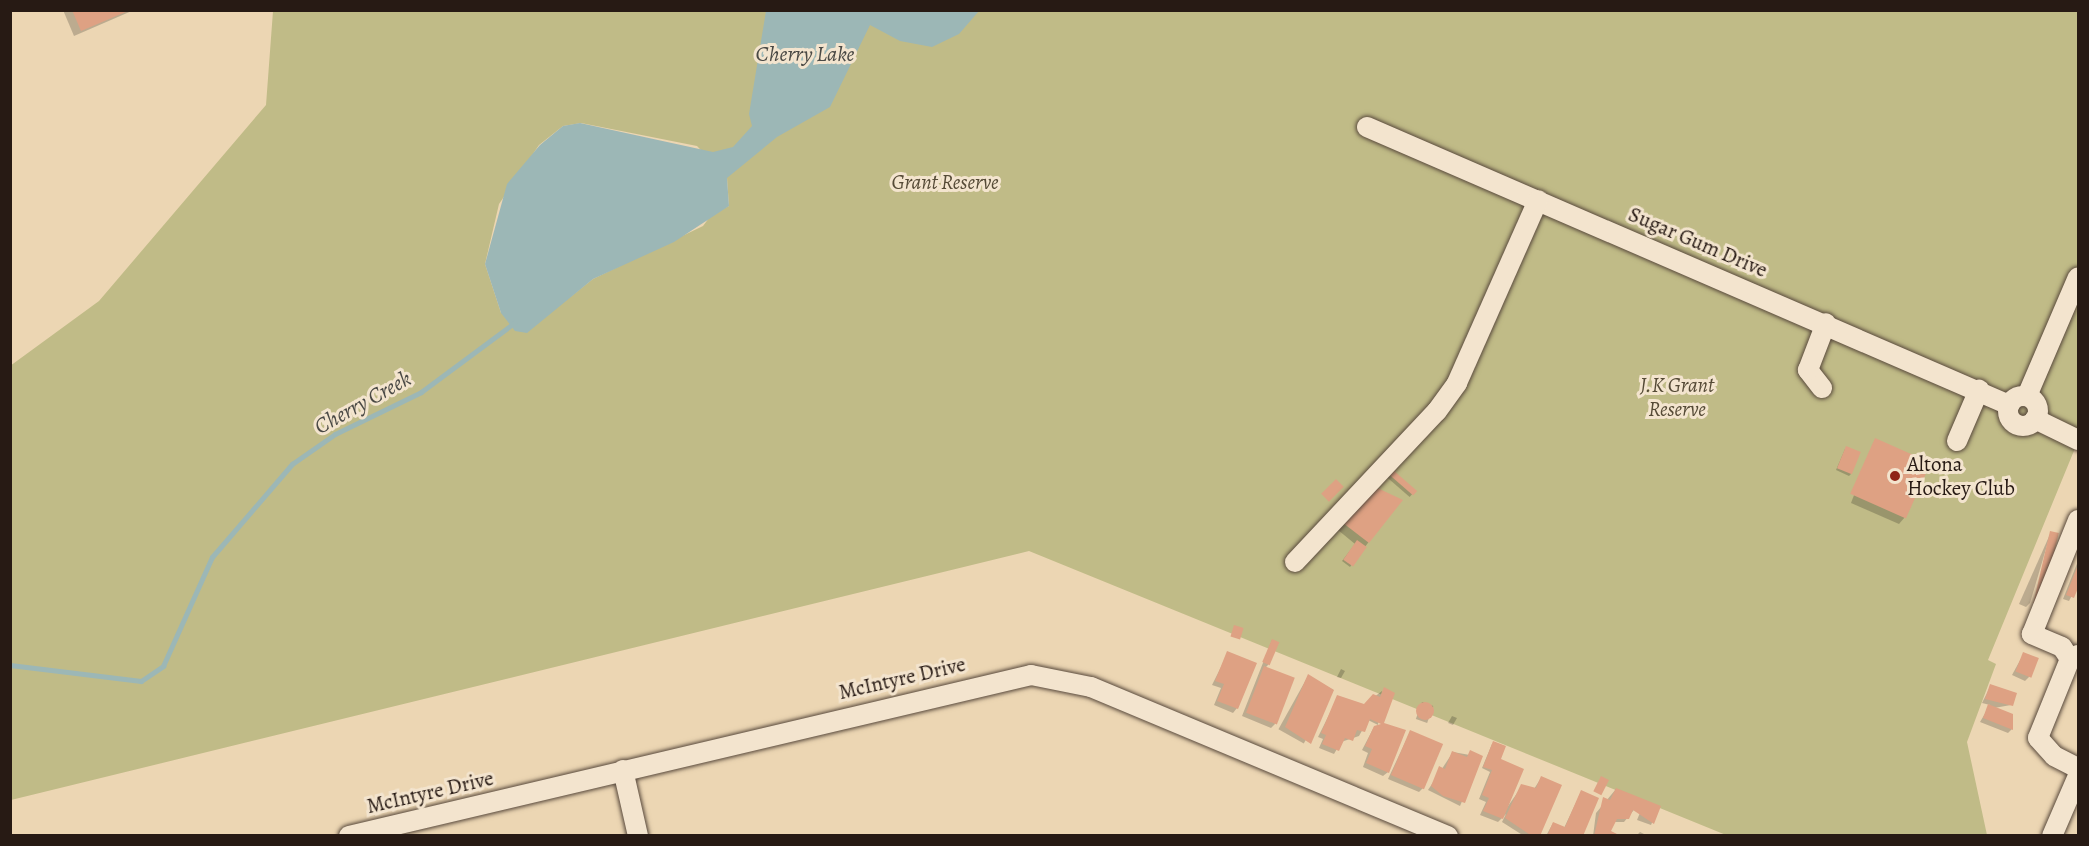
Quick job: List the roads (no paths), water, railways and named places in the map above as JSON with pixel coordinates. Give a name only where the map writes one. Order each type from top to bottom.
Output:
[{"type":"street","name":"Sugar Gum Drive","points":[[1367,126],[1979,390],[2009,405],[2016,424],[2036,419]]},
{"type":"street","points":[[1295,562],[1437,411],[1457,383],[1538,200]]},
{"type":"street","points":[[2009,405],[2027,396],[2079,277]]},
{"type":"street","points":[[1822,388],[1808,369],[1827,323]]},
{"type":"street","points":[[1957,441],[1979,390]]},
{"type":"street","points":[[2027,396],[2037,406],[2036,419],[2079,440]]},
{"type":"street","points":[[2079,520],[2032,634],[2062,647],[2074,657],[2038,738],[2054,756],[2079,768]]},
{"type":"street","name":"McIntyre Drive","points":[[349,836],[401,829],[623,771],[997,680],[1046,675],[1091,687],[1443,835]]},
{"type":"street","points":[[623,771],[638,836]]},
{"type":"street","points":[[2052,836],[2079,776]]},
{"type":"water","name":"Cherry Lake","points":[[766,11],[979,11],[959,34],[932,47],[900,41],[870,25],[830,107],[777,137],[727,178],[729,206],[674,242],[593,279],[527,333],[515,331],[501,313],[485,264],[507,184],[540,145],[563,126],[580,123],[713,152],[733,147],[752,126],[749,114]]},
{"type":"waterway","name":"Cherry Creek","points":[[10,665],[141,681],[163,666],[212,557],[292,464],[335,434],[421,392],[514,323]]},
{"type":"place","name":"Altona Hockey Club","points":[[1895,476]]},
{"type":"park label","name":"Grant Reserve","points":[[945,182]]},
{"type":"park label","name":"J.K Grant Reserve","points":[[1677,397]]}]
